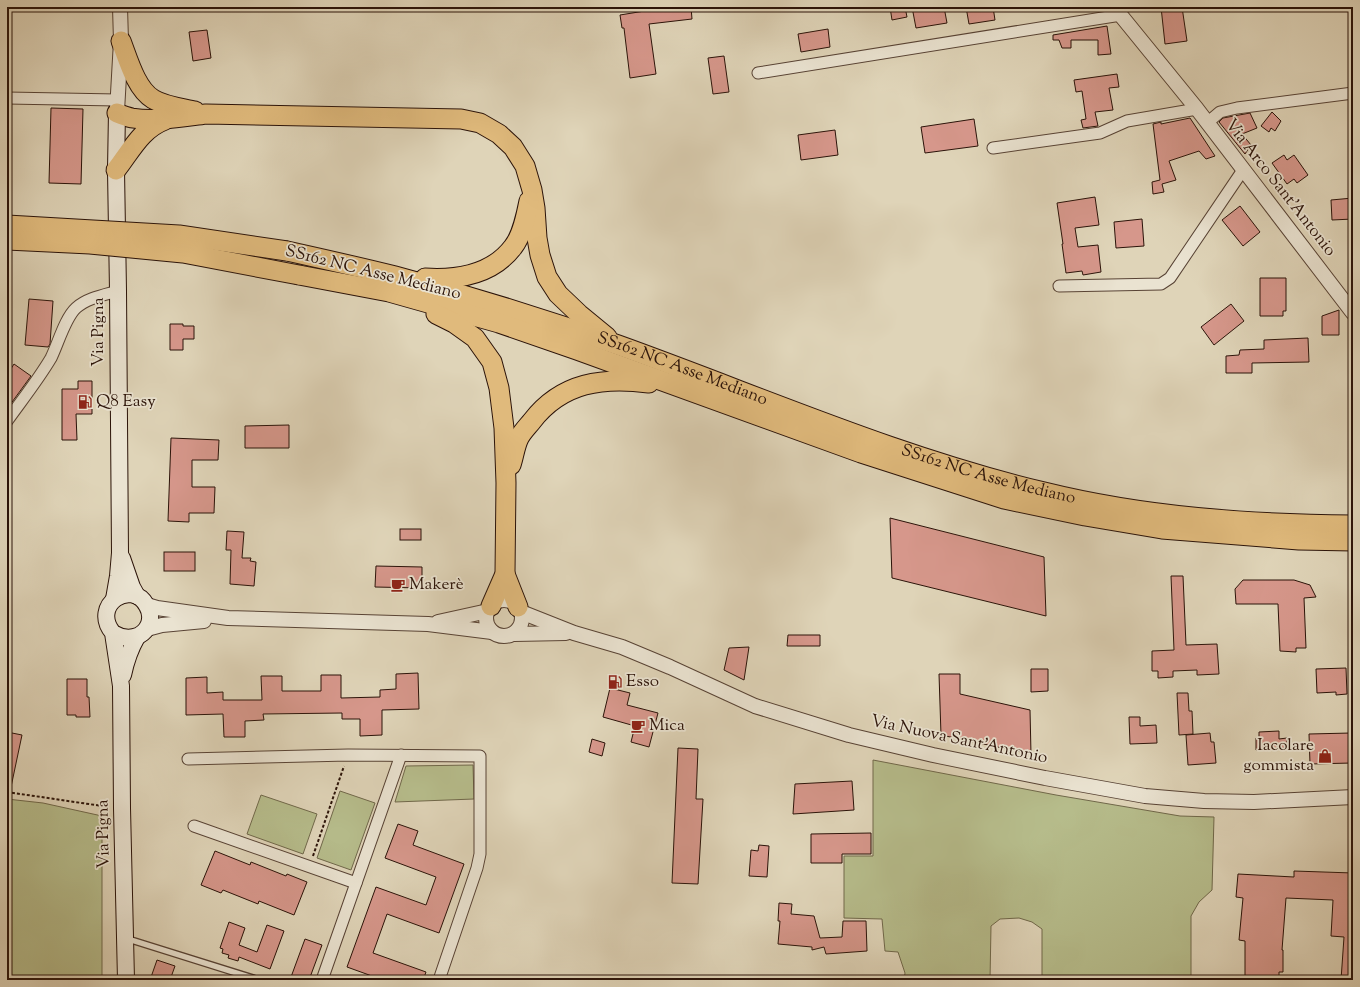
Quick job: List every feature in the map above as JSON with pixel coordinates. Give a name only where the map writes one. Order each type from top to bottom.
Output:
[{"type":"highway","points":[[121,41],[142,89],[153,99],[172,112]]},
{"type":"highway","points":[[117,108],[144,104],[172,112],[206,114],[461,119],[480,123],[499,134],[513,147],[525,166],[532,190],[540,255],[547,277],[558,294],[579,314],[618,345]]},
{"type":"highway","points":[[116,170],[142,134],[172,112]]},
{"type":"highway","points":[[391,284],[464,276],[478,273],[496,264],[514,247],[525,223],[532,190]]},
{"type":"highway","name":"SS162 NC Asse Mediano","points":[[7,225],[179,235],[287,251],[391,284],[862,453],[1004,498],[1085,516],[1162,529],[1299,540],[1353,540]]},
{"type":"highway","name":"SS162 NC Asse Mediano","points":[[7,240],[90,244],[183,253],[299,275],[391,284],[490,302],[618,345],[885,445],[970,473],[1045,493],[1088,502],[1172,515],[1282,524],[1353,525]]},
{"type":"highway","points":[[391,284],[454,323],[475,338],[492,362],[499,388],[504,428],[506,483],[505,574],[490,608]]},
{"type":"highway","points":[[506,483],[519,438],[538,413],[562,394],[590,383],[617,380],[676,386]]},
{"type":"highway","points":[[505,574],[520,610]]},
{"type":"main road","name":"Via Pigna","points":[[117,108],[116,170],[120,553],[114,599],[107,610],[106,616],[109,628],[113,633],[121,686],[126,980]]},
{"type":"main road","name":"Via Pigna","points":[[120,553],[132,587],[142,600],[150,617],[142,632],[130,648],[121,686]]},
{"type":"main road","points":[[114,599],[125,594],[142,600]]},
{"type":"main road","points":[[113,633],[125,638],[142,632]]},
{"type":"street","points":[[7,98],[117,108],[121,41],[120,7]]},
{"type":"street","name":"Via Arco Sant'Antonio","points":[[758,73],[1118,11],[1197,109],[1353,313]]},
{"type":"street","name":"Via Arco Sant'Antonio","points":[[1207,123],[1220,112],[1237,108],[1353,93]]},
{"type":"street","points":[[994,148],[1100,133],[1127,121],[1197,109]]},
{"type":"street","points":[[1059,286],[1161,284],[1170,278],[1243,170]]},
{"type":"street","points":[[7,421],[36,382],[51,357],[68,318],[76,308],[94,298],[118,290]]},
{"type":"street","name":"Via Nuova Sant'Antonio","points":[[142,600],[157,608],[228,618],[428,624],[492,632],[503,636],[514,634],[574,633]]},
{"type":"street","name":"Via Nuova Sant'Antonio","points":[[428,624],[490,608],[501,601],[508,601],[513,603],[520,610],[574,633],[628,650],[670,667],[755,706],[849,735],[933,755],[1045,778],[1146,796],[1204,801],[1254,802],[1353,797]]},
{"type":"street","points":[[490,608],[487,622],[492,632]]},
{"type":"street","points":[[514,634],[521,624],[522,618],[520,610]]},
{"type":"street","name":"Via Nuova Sant'Antonio","points":[[142,632],[162,625],[228,618]]},
{"type":"street","points":[[188,758],[348,755],[480,756],[480,854],[477,868],[439,980]]},
{"type":"street","points":[[322,980],[401,755]]},
{"type":"street","points":[[194,826],[356,883]]},
{"type":"lane","points":[[125,938],[259,980]]},
{"type":"path","points":[[309,867],[348,755]]},
{"type":"path","points":[[7,792],[122,808]]},
{"type":"green space","points":[[873,760],[1056,795],[1180,816],[1214,817],[1212,890],[1199,902],[1191,916],[1191,980],[1042,980],[1042,929],[1032,922],[1019,918],[1000,919],[991,926],[990,980],[904,980],[905,973],[898,952],[885,951],[882,919],[844,918],[844,856],[873,856]]},
{"type":"green space","points":[[473,765],[474,799],[395,802],[406,766]]},
{"type":"green space","points":[[340,791],[375,803],[351,870],[317,858]]},
{"type":"green space","points":[[261,795],[317,814],[303,854],[247,834]]},
{"type":"green space","points":[[7,799],[43,803],[102,816],[102,980],[7,980]]},
{"type":"building","points":[[669,7],[691,7],[692,19],[649,24],[656,74],[630,78],[624,28],[622,28],[620,15]]},
{"type":"building","points":[[890,7],[905,7],[907,17],[892,20]]},
{"type":"building","points":[[912,7],[944,7],[947,23],[916,28]]},
{"type":"building","points":[[966,7],[993,7],[995,20],[969,24]]},
{"type":"building","points":[[1161,7],[1182,7],[1187,41],[1165,44]]},
{"type":"building","points":[[1107,26],[1111,54],[1098,55],[1098,40],[1071,40],[1071,48],[1062,48],[1059,40],[1053,40],[1053,35]]},
{"type":"building","points":[[828,29],[830,47],[801,52],[798,34]]},
{"type":"building","points":[[207,30],[211,58],[193,61],[189,32]]},
{"type":"building","points":[[724,56],[729,92],[713,94],[708,58]]},
{"type":"building","points":[[1117,74],[1119,87],[1109,88],[1113,110],[1095,112],[1098,126],[1083,128],[1081,120],[1086,119],[1082,91],[1076,92],[1074,80]]},
{"type":"building","points":[[51,108],[83,109],[81,184],[49,183]]},
{"type":"building","points":[[1272,112],[1281,121],[1275,131],[1271,128],[1269,132],[1261,126]]},
{"type":"building","points":[[1250,113],[1257,128],[1242,134],[1251,145],[1245,154],[1219,122],[1223,118]]},
{"type":"building","points":[[1190,118],[1215,156],[1206,159],[1199,151],[1169,161],[1176,180],[1162,184],[1164,192],[1153,194],[1152,182],[1160,180],[1153,124],[1161,122],[1161,124]]},
{"type":"building","points":[[974,119],[978,146],[925,153],[921,127]]},
{"type":"building","points":[[835,130],[838,155],[801,160],[798,135]]},
{"type":"building","points":[[1284,155],[1287,160],[1294,155],[1308,175],[1297,183],[1294,179],[1287,184],[1272,163]]},
{"type":"building","points":[[1095,197],[1099,225],[1075,228],[1078,247],[1098,245],[1101,272],[1083,275],[1082,271],[1066,273],[1057,203]]},
{"type":"building","points":[[1353,198],[1353,219],[1332,220],[1331,200]]},
{"type":"building","points":[[1240,206],[1260,232],[1243,246],[1222,220]]},
{"type":"building","points":[[1142,219],[1144,246],[1116,248],[1114,222]]},
{"type":"building","points":[[1260,278],[1286,278],[1286,311],[1283,311],[1283,316],[1260,316]]},
{"type":"building","points":[[29,299],[53,301],[50,344],[48,347],[25,345]]},
{"type":"building","points":[[1231,304],[1244,321],[1214,345],[1201,327]]},
{"type":"building","points":[[1339,310],[1339,335],[1322,335],[1322,316]]},
{"type":"building","points":[[170,324],[194,326],[194,339],[183,339],[183,350],[170,350]]},
{"type":"building","points":[[1308,338],[1309,362],[1252,363],[1252,373],[1226,373],[1226,356],[1239,355],[1240,350],[1264,349],[1264,340]]},
{"type":"building","points":[[14,364],[31,376],[7,409],[7,375]]},
{"type":"building","points":[[78,381],[92,381],[92,414],[76,414],[77,440],[62,440],[62,389],[78,389]]},
{"type":"building","points":[[289,425],[289,448],[245,448],[245,426]]},
{"type":"building","points":[[171,438],[219,440],[218,460],[192,460],[192,487],[215,487],[214,513],[189,513],[189,522],[168,521]]},
{"type":"building","points":[[890,518],[1044,557],[1046,616],[892,578]]},
{"type":"building","points":[[400,529],[421,529],[421,540],[400,540]]},
{"type":"building","points":[[227,531],[244,532],[242,558],[251,558],[250,561],[256,562],[254,586],[230,584],[231,550],[226,550]]},
{"type":"building","points":[[164,552],[195,552],[195,571],[164,571]]},
{"type":"building","points":[[376,566],[422,567],[422,588],[375,587]]},
{"type":"building","points":[[1171,576],[1183,576],[1186,645],[1217,644],[1219,674],[1197,675],[1197,670],[1173,671],[1173,677],[1158,678],[1158,671],[1152,671],[1152,651],[1174,650]]},
{"type":"building","points":[[1243,580],[1294,580],[1310,585],[1316,597],[1304,598],[1306,648],[1296,648],[1296,652],[1280,651],[1278,604],[1236,604],[1235,589]]},
{"type":"building","points":[[788,635],[820,635],[820,646],[787,646]]},
{"type":"building","points":[[749,647],[744,680],[724,670],[729,648]]},
{"type":"building","points":[[1346,668],[1347,694],[1336,695],[1336,692],[1317,693],[1316,669]]},
{"type":"building","points":[[1031,669],[1048,669],[1048,691],[1031,692]]},
{"type":"building","points":[[418,673],[419,709],[382,710],[382,735],[360,736],[360,719],[342,719],[342,713],[263,714],[264,720],[245,721],[245,737],[224,737],[223,714],[186,715],[186,678],[207,677],[207,693],[223,692],[223,700],[262,700],[261,676],[282,676],[282,691],[321,691],[321,675],[341,675],[341,698],[380,697],[380,690],[396,689],[396,674]]},
{"type":"building","points":[[939,674],[960,674],[960,694],[1030,710],[1031,754],[941,735]]},
{"type":"building","points":[[67,679],[87,679],[87,697],[89,697],[90,717],[76,717],[76,715],[67,715]]},
{"type":"building","points":[[610,688],[630,693],[627,705],[658,713],[649,747],[631,742],[635,726],[603,717]]},
{"type":"building","points":[[1177,693],[1188,693],[1189,711],[1192,711],[1193,734],[1179,735]]},
{"type":"building","points":[[1129,717],[1140,717],[1140,726],[1156,725],[1157,743],[1130,744]]},
{"type":"building","points":[[1279,731],[1279,739],[1287,738],[1287,748],[1256,750],[1256,738],[1259,738],[1259,732]]},
{"type":"building","points":[[7,732],[22,735],[11,787],[7,786]]},
{"type":"building","points":[[1210,733],[1211,742],[1214,742],[1216,763],[1188,765],[1186,735]]},
{"type":"building","points":[[1351,733],[1352,763],[1310,764],[1309,734]]},
{"type":"building","points":[[592,739],[605,743],[602,756],[589,752]]},
{"type":"building","points":[[678,748],[698,749],[696,799],[703,799],[698,884],[672,883]]},
{"type":"building","points":[[852,781],[854,810],[793,814],[795,784]]},
{"type":"building","points":[[398,824],[418,831],[413,845],[464,864],[439,933],[387,914],[373,953],[426,972],[423,980],[383,980],[347,967],[376,887],[426,905],[436,877],[385,858]]},
{"type":"building","points":[[871,833],[871,854],[842,854],[842,863],[811,863],[811,834]]},
{"type":"building","points":[[759,845],[769,846],[767,877],[749,876],[751,850],[758,851]]},
{"type":"building","points":[[215,851],[250,865],[251,862],[286,876],[287,874],[307,882],[294,915],[259,901],[258,904],[223,890],[221,893],[201,885]]},
{"type":"building","points":[[1294,871],[1353,873],[1353,980],[1341,980],[1344,937],[1331,936],[1333,900],[1286,898],[1282,950],[1283,972],[1279,972],[1279,980],[1245,980],[1245,941],[1239,940],[1243,898],[1236,897],[1238,874],[1294,877]]},
{"type":"building","points":[[779,903],[792,904],[791,914],[814,916],[820,938],[842,937],[843,921],[866,921],[867,951],[826,954],[824,947],[812,950],[812,947],[778,944],[780,921],[778,921]]},
{"type":"building","points":[[229,922],[245,928],[239,945],[257,952],[267,925],[284,931],[270,969],[239,957],[238,961],[228,958],[229,955],[222,953],[223,949],[220,948]]},
{"type":"building","points":[[305,939],[322,945],[309,980],[301,980],[291,977]]},
{"type":"building","points":[[157,960],[175,966],[170,980],[150,980]]},
{"type":"place","name":"Q8 Easy","points":[[85,402]]},
{"type":"place","name":"Makerè","points":[[398,585]]},
{"type":"place","name":"Esso","points":[[615,682]]},
{"type":"place","name":"Mica","points":[[638,726]]},
{"type":"place","name":"Iacolare gommista","points":[[1325,756]]}]
